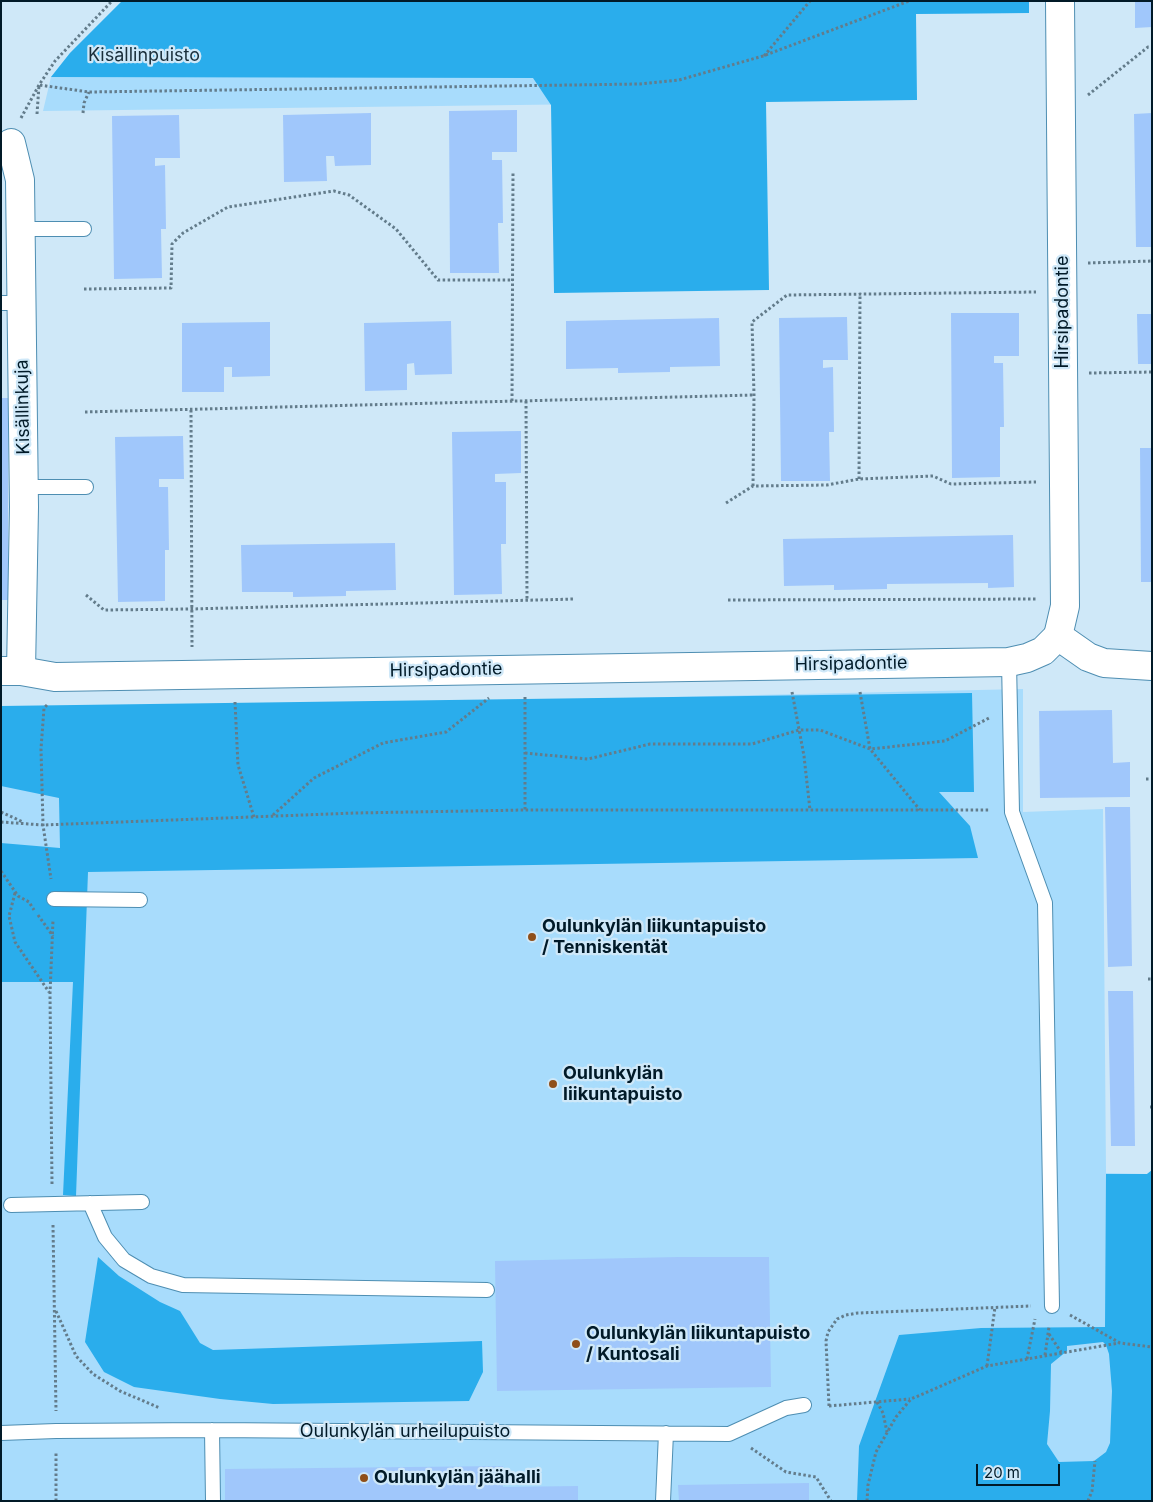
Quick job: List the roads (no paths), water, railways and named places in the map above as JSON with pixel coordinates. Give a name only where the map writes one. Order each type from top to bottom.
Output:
[{"type":"street","name":"Hirsipadontie","points":[[11,671],[55,677],[1009,662],[1027,658],[1043,651],[1058,636],[1065,606],[1060,1]]},
{"type":"street","name":"Kisällinkuja","points":[[11,143],[20,180],[20,229],[11,303],[24,488],[11,671]]},
{"type":"street","points":[[1058,636],[1088,657],[1104,663],[1152,666]]},
{"type":"lane","points":[[20,229],[84,229]]},
{"type":"lane","points":[[24,488],[86,487]]},
{"type":"lane","points":[[1009,662],[1012,812],[1045,902],[1052,1306]]},
{"type":"lane","points":[[54,899],[140,900]]},
{"type":"lane","points":[[11,1205],[142,1202]]},
{"type":"lane","points":[[90,1204],[105,1237],[124,1260],[151,1276],[183,1285],[487,1290]]},
{"type":"lane","name":"Oulunkylän urheilupuisto","points":[[1,1433],[212,1430],[729,1434],[786,1408],[804,1405]]},
{"type":"lane","points":[[212,1430],[213,1501]]},
{"type":"lane","points":[[663,1501],[666,1433]]},
{"type":"place","name":"Oulunkylän liikuntapuisto / Tenniskentät","points":[[532,937]]},
{"type":"place","name":"Oulunkylän liikuntapuisto","points":[[553,1084]]},
{"type":"place","name":"Oulunkylän liikuntapuisto / Kuntosali","points":[[576,1344]]},
{"type":"place","name":"Oulunkylän jäähalli","points":[[364,1478]]},
{"type":"park label","name":"Kisällinpuisto","points":[[144,56]]}]
